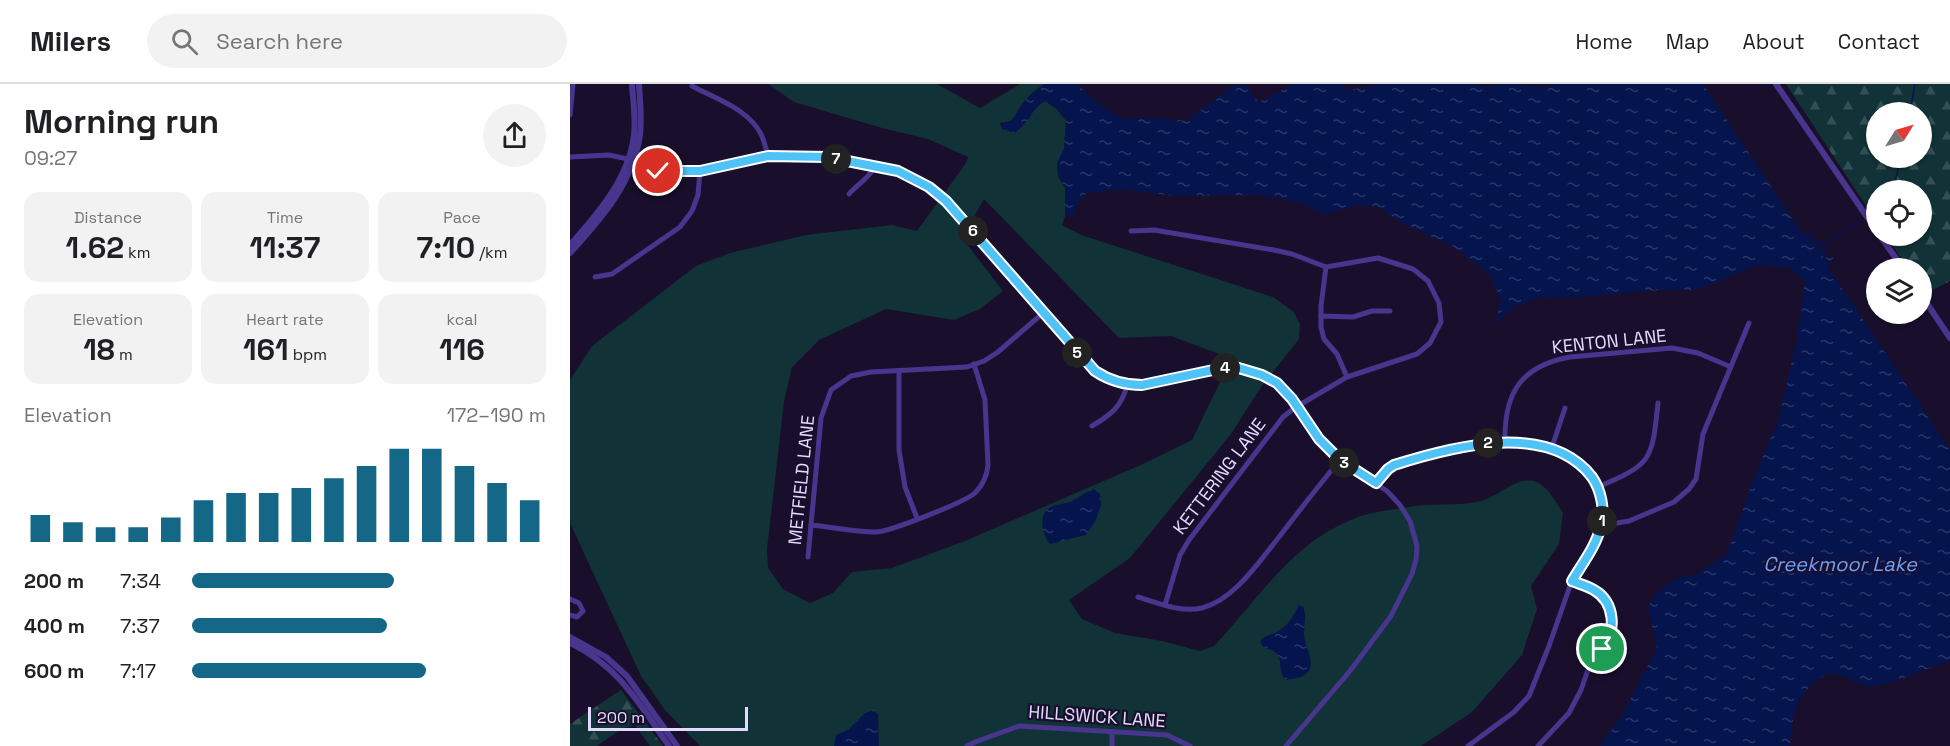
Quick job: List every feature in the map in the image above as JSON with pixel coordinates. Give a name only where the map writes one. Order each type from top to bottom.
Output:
[{"type":"street","points":[[570,115],[573,84]]},
{"type":"street","points":[[570,245],[610,197],[631,160],[634,136],[632,84]]},
{"type":"street","points":[[570,253],[615,200],[639,137],[641,120],[639,84]]},
{"type":"street","points":[[1776,84],[1866,215]]},
{"type":"street","points":[[692,86],[743,113],[762,135],[768,156]]},
{"type":"street","points":[[570,157],[609,156],[631,160],[658,171],[700,171],[768,156],[827,157],[898,171],[914,177],[946,200],[1095,371],[1107,379],[1127,385],[1157,383],[1232,366],[1262,375],[1277,383],[1292,399],[1319,439],[1340,460],[1376,483],[1400,505],[1410,522],[1417,546],[1412,574],[1391,616],[1350,671],[1286,746]]},
{"type":"street","points":[[849,194],[864,182],[876,166]]},
{"type":"street","points":[[595,277],[612,274],[680,227],[692,211],[698,195],[700,171]]},
{"type":"street","points":[[1131,231],[1154,230],[1274,250],[1326,267],[1378,258],[1413,270],[1428,281],[1440,303],[1441,322],[1430,343],[1417,354],[1347,377],[1337,354],[1323,339],[1321,316],[1326,267]]},
{"type":"street","points":[[1321,316],[1353,317],[1372,311],[1390,311]]},
{"type":"street","points":[[1932,311],[1950,338]]},
{"type":"street","name":"METFIELD LANE","points":[[808,557],[821,418],[831,390],[851,376],[872,372],[967,367],[998,352],[1043,313]]},
{"type":"street","points":[[1602,521],[1618,524],[1629,521],[1674,502],[1689,489],[1696,479],[1703,434],[1749,323]]},
{"type":"street","name":"KENTON LANE","points":[[1505,441],[1506,412],[1511,397],[1531,372],[1554,360],[1672,348],[1698,353],[1731,367]]},
{"type":"street","points":[[811,525],[878,532],[895,528],[963,501],[974,494],[982,485],[987,474],[985,400],[974,364]]},
{"type":"street","points":[[899,371],[899,450],[905,487],[917,518]]},
{"type":"street","name":"KETTERING LANE","points":[[1165,605],[1180,555],[1189,540],[1283,417],[1347,377]]},
{"type":"street","points":[[1092,426],[1113,413],[1125,395],[1127,385]]},
{"type":"street","points":[[1598,487],[1629,473],[1646,460],[1653,443],[1659,403]]},
{"type":"street","points":[[1551,450],[1565,408]]},
{"type":"street","points":[[1376,483],[1394,465],[1484,443],[1505,441],[1528,443],[1551,450],[1576,462],[1587,470],[1598,487],[1602,506],[1599,533],[1572,581],[1529,696],[1514,712],[1468,746]]},
{"type":"street","points":[[1138,597],[1190,610],[1211,605],[1233,589],[1256,567],[1340,460]]},
{"type":"street","points":[[1538,746],[1569,713],[1581,690],[1590,664],[1610,640],[1612,615],[1607,602],[1596,590],[1572,581]]},
{"type":"street","points":[[570,599],[579,603],[583,611],[577,617],[570,615]]},
{"type":"street","points":[[570,637],[606,657],[627,676],[677,746]]},
{"type":"street","points":[[570,643],[593,656],[613,672],[634,694],[669,746]]},
{"type":"street","name":"HILLSWICK LANE","points":[[967,746],[1019,726],[1167,735],[1190,746]]},
{"type":"street","points":[[1112,732],[1112,746]]},
{"type":"green space","points":[[768,84],[937,84],[980,108],[1020,84],[1045,84],[1029,96],[1011,121],[1000,123],[1029,119],[1034,108],[1045,101],[1057,109],[1066,121],[1064,149],[1057,163],[1058,176],[1065,188],[1066,204],[1062,225],[1081,235],[1273,297],[1294,312],[1300,324],[1299,339],[1261,387],[1231,434],[1130,558],[1069,600],[1082,619],[1115,633],[1162,641],[1200,651],[1214,646],[1276,575],[1310,543],[1330,530],[1358,517],[1379,512],[1485,500],[1519,482],[1528,480],[1544,487],[1563,513],[1559,544],[1531,586],[1537,609],[1522,655],[1472,712],[1421,746],[700,746],[665,710],[641,676],[570,523],[570,380],[592,346],[696,266],[730,253],[806,235],[892,225],[917,231],[966,163],[968,157],[928,139],[794,102]],"holes":[[[984,199],[1119,338],[1171,336],[1222,355],[1220,382],[1192,440],[1143,464],[965,541],[892,568],[852,572],[833,593],[810,603],[783,589],[768,568],[767,549],[784,402],[792,367],[819,340],[886,309],[954,320],[980,309],[1003,291],[962,238]]]},
{"type":"green space","points":[[1786,84],[1950,84],[1950,281],[1932,290],[1932,258],[1901,258],[1893,246],[1932,246],[1932,180],[1866,180],[1866,206]]},
{"type":"green space","points":[[621,690],[663,746],[650,746],[635,725],[621,729],[597,746],[570,746],[570,724]]},
{"type":"water","name":"Creekmoor Lake","points":[[1045,84],[1077,84],[1121,119],[1153,118],[1187,121],[1234,85],[1244,85],[1259,102],[1294,84],[1341,84],[1348,90],[1384,84],[1474,84],[1486,87],[1506,84],[1535,87],[1553,84],[1703,84],[1803,235],[1816,232],[1809,242],[1823,240],[1814,251],[1829,249],[1822,258],[1834,257],[1827,266],[1950,450],[1950,662],[1890,683],[1874,686],[1863,685],[1836,674],[1822,677],[1810,686],[1799,701],[1790,746],[1599,746],[1620,719],[1657,648],[1648,607],[1655,595],[1673,580],[1699,573],[1727,553],[1779,417],[1797,339],[1805,281],[1789,268],[1757,265],[1710,285],[1691,290],[1538,298],[1513,307],[1495,325],[1501,299],[1489,274],[1454,247],[1404,224],[1381,207],[1358,205],[1322,214],[1302,203],[1257,195],[1174,196],[1123,189],[1087,193],[1079,200],[1074,214],[1065,216],[1065,188],[1058,175],[1057,163],[1064,149],[1066,121],[1057,109],[1045,101],[1014,133],[1002,129],[1000,123],[1011,121],[1029,96]]},
{"type":"water","points":[[1094,489],[1100,494],[1101,505],[1095,522],[1086,535],[1050,544],[1042,525],[1042,519],[1047,510]]},
{"type":"water","points":[[1299,605],[1303,606],[1305,613],[1304,634],[1311,663],[1307,673],[1287,680],[1282,674],[1280,659],[1276,653],[1263,647],[1260,641],[1285,626]]},
{"type":"water","points":[[874,710],[878,714],[879,746],[834,746],[836,735],[848,730],[865,713]]},
{"type":"waterway","points":[[1912,102],[1915,84]]},
{"type":"waterway","points":[[1896,180],[1898,168]]},
{"type":"waterway","points":[[1814,252],[1860,220]]},
{"type":"route","points":[[658,171],[700,171],[768,156],[827,157],[898,171],[914,177],[958,213],[1083,359],[1107,379],[1127,385],[1142,385],[1232,366],[1247,369],[1277,383],[1292,399],[1319,439],[1340,460],[1376,483],[1394,465],[1484,443],[1505,441],[1528,443],[1566,456],[1587,470],[1599,490],[1602,506],[1599,533],[1572,581],[1596,590],[1607,602],[1612,615],[1612,626],[1610,640],[1602,649]]}]
